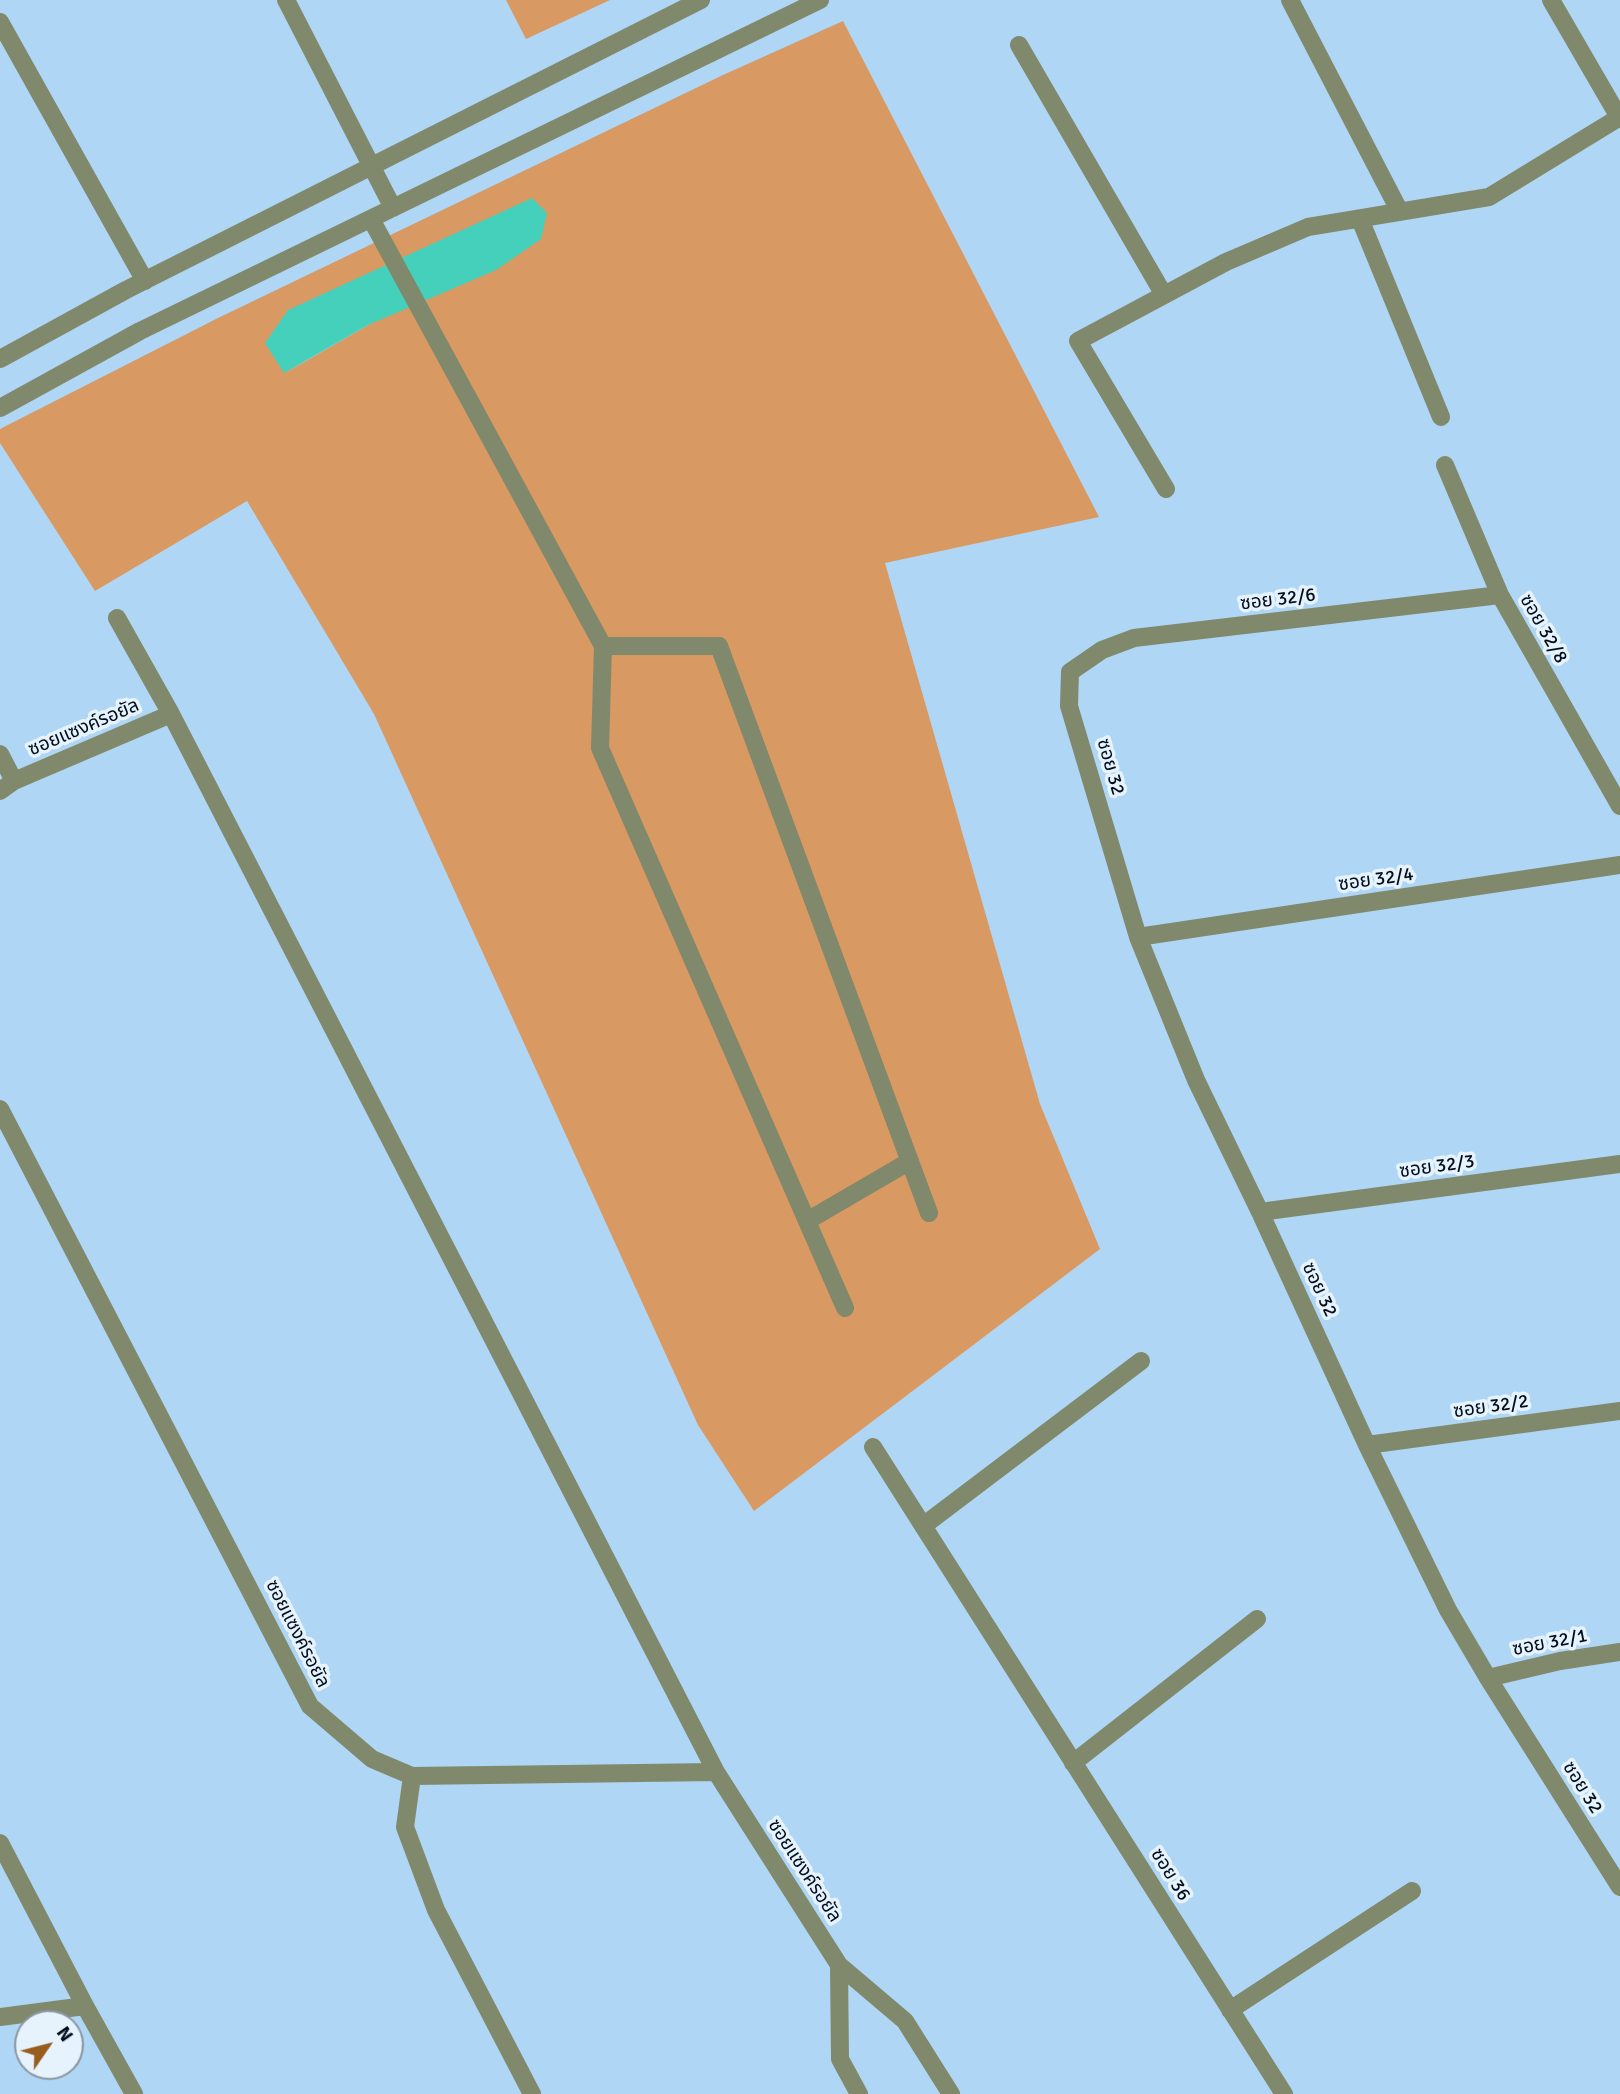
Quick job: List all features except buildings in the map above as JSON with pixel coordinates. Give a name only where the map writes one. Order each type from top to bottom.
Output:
[{"type":"street","points":[[286,0],[393,208]]},
{"type":"street","points":[[0,359],[145,281],[701,0]]},
{"type":"street","points":[[0,408],[140,331],[820,0]]},
{"type":"street","points":[[1290,0],[1400,212]]},
{"type":"street","points":[[1166,489],[1078,341],[1226,262],[1308,227],[1489,197],[1620,118],[1551,0]]},
{"type":"street","points":[[0,22],[145,281]]},
{"type":"street","points":[[1019,45],[1164,295]]},
{"type":"street","points":[[371,219],[603,646],[600,748],[845,1308]]},
{"type":"street","points":[[1360,219],[1441,418]]},
{"type":"street","name":"ซอย 32/8","points":[[1445,465],[1500,596],[1620,806]]},
{"type":"street","name":"ซอย 32/6","points":[[1070,672],[1101,650],[1135,638],[1500,596]]},
{"type":"street","points":[[117,618],[171,714],[716,1772]]},
{"type":"street","points":[[603,646],[719,646],[929,1213]]},
{"type":"street","name":"ซอย 32","points":[[1070,672],[1069,706],[1138,937],[1196,1080],[1367,1445],[1448,1610],[1620,1887]]},
{"type":"street","name":"ซอยแซงค์รอยัล","points":[[0,754],[7,786],[171,714]]},
{"type":"street","name":"ซอย 32/4","points":[[1138,937],[1620,865]]},
{"type":"street","name":"ซอยแซงค์รอยัล","points":[[0,1110],[310,1706],[372,1759],[412,1776],[716,1772],[839,1965],[905,2021],[951,2094]]},
{"type":"street","points":[[807,1221],[910,1161]]},
{"type":"street","name":"ซอย 32/3","points":[[1260,1212],[1620,1164]]},
{"type":"street","points":[[923,1525],[1141,1361]]},
{"type":"street","name":"ซอย 32/2","points":[[1367,1445],[1620,1410]]},
{"type":"street","name":"ซอย 36","points":[[873,1447],[1284,2094]]},
{"type":"street","points":[[1073,1763],[1257,1619]]},
{"type":"street","name":"ซอย 32/1","points":[[1488,1678],[1560,1661],[1620,1652]]},
{"type":"street","points":[[412,1776],[405,1828],[436,1910],[533,2094]]},
{"type":"street","points":[[0,1843],[134,2094]]},
{"type":"street","points":[[1230,2010],[1412,1891]]},
{"type":"street","points":[[839,1965],[840,2059],[859,2094]]},
{"type":"street","points":[[0,2017],[85,2006]]},
{"type":"shaded area","points":[[506,0],[610,0],[526,39]]},
{"type":"shaded area","points":[[843,21],[1099,517],[885,563],[1040,1104],[1100,1249],[754,1511],[698,1425],[374,714],[247,501],[95,591],[0,443],[0,429],[218,318],[723,75]],"holes":[[[546,213],[368,325],[285,373]]]},
{"type":"shaded area","points":[[532,198],[547,213],[541,239],[496,270],[368,325],[284,373],[265,343],[288,310]]}]
